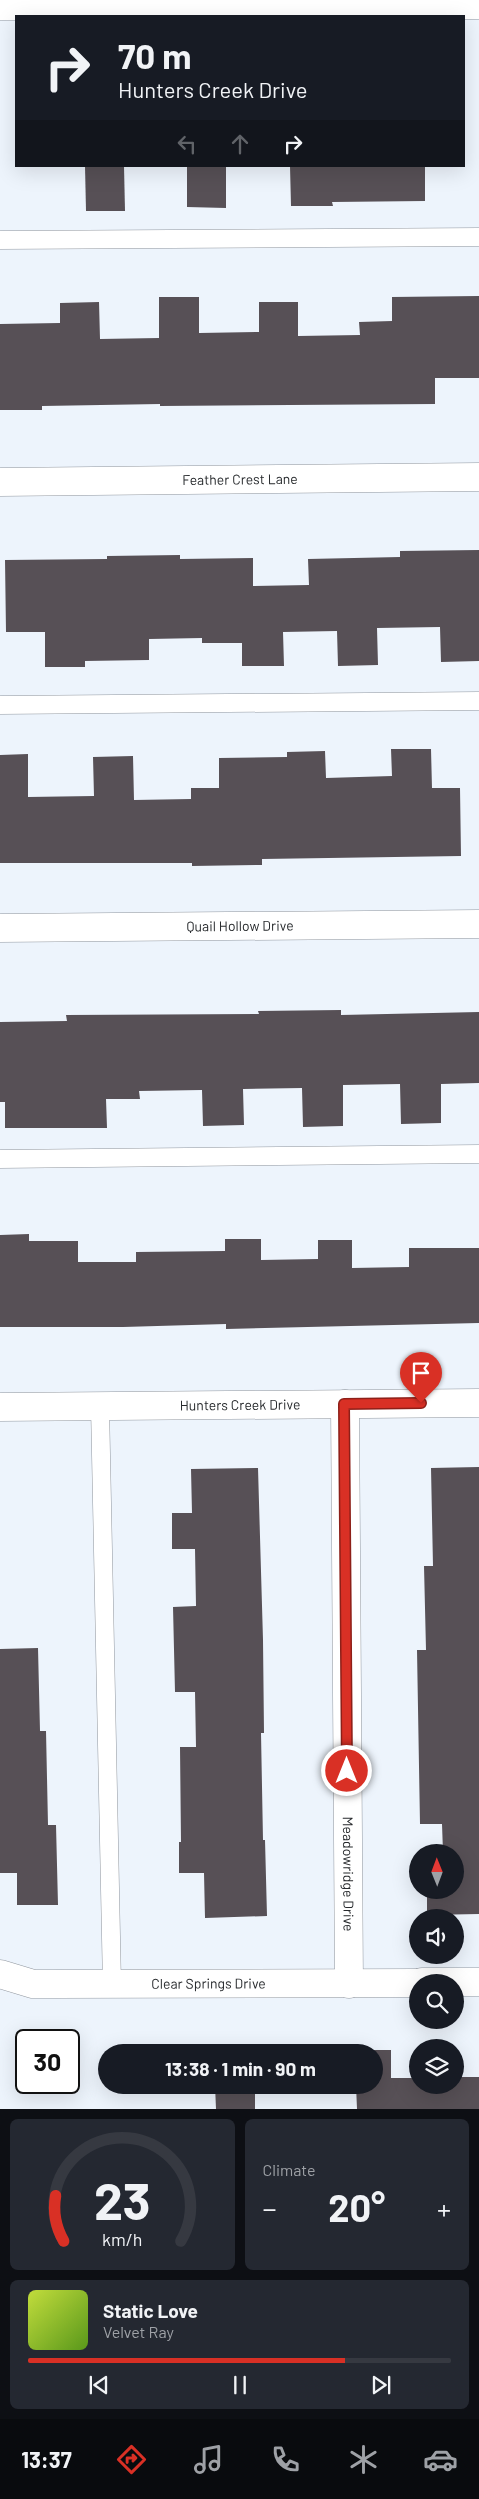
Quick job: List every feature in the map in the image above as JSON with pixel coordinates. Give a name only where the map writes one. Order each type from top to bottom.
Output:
[{"type":"street","points":[[0,6],[479,5]]},
{"type":"street","name":"Feather Crest Lane","points":[[0,482],[479,477]]},
{"type":"street","name":"Quail Hollow Drive","points":[[0,928],[479,924]]},
{"type":"street","name":"Hunters Creek Drive","points":[[0,1406],[479,1403]]},
{"type":"street","name":"Meadowridge Drive","points":[[344,1404],[348,1984]]},
{"type":"street","name":"Clear Springs Drive","points":[[0,1974],[33,1984],[409,1983]]},
{"type":"street","points":[[464,1982],[479,1982]]},
{"type":"lane","points":[[0,240],[479,237]]},
{"type":"lane","points":[[0,705],[479,701]]},
{"type":"lane","points":[[0,1158],[479,1154]]},
{"type":"lane","points":[[100,1406],[112,1985]]},
{"type":"building","points":[[85,167],[124,167],[125,211],[86,211]]},
{"type":"building","points":[[187,167],[226,167],[226,208],[187,207]]},
{"type":"building","points":[[290,167],[425,167],[425,201],[332,202],[333,206],[291,206]]},
{"type":"building","points":[[479,296],[479,378],[435,378],[435,404],[160,406],[160,404],[42,406],[42,410],[0,410],[0,324],[60,323],[60,303],[99,302],[100,339],[159,338],[159,297],[199,297],[199,333],[259,332],[259,302],[298,302],[298,336],[360,335],[359,322],[392,321],[392,297]]},
{"type":"building","points":[[479,550],[479,661],[441,662],[440,627],[377,628],[378,665],[338,666],[337,631],[283,632],[284,666],[242,666],[242,643],[202,643],[202,638],[149,639],[149,660],[85,661],[85,667],[45,667],[45,632],[6,632],[5,560],[107,559],[107,556],[180,555],[180,559],[253,558],[253,586],[309,585],[308,559],[400,557],[400,551]]},
{"type":"building","points":[[391,749],[431,749],[432,788],[460,788],[461,856],[262,859],[262,865],[192,866],[192,863],[0,863],[0,755],[28,754],[28,797],[94,796],[93,757],[133,756],[134,800],[191,799],[191,788],[219,788],[219,758],[287,757],[287,752],[325,751],[326,778],[392,776]]},
{"type":"building","points":[[341,1010],[341,1015],[479,1012],[479,1083],[441,1084],[441,1123],[401,1124],[400,1084],[343,1085],[343,1126],[303,1127],[302,1088],[243,1089],[244,1125],[203,1126],[202,1090],[139,1091],[140,1099],[106,1099],[107,1128],[5,1128],[5,1102],[0,1102],[0,1022],[67,1021],[66,1015],[259,1014],[258,1011]]},
{"type":"building","points":[[29,1234],[29,1241],[78,1241],[78,1262],[136,1262],[136,1252],[225,1251],[225,1239],[261,1239],[261,1260],[318,1259],[318,1240],[352,1240],[352,1268],[409,1267],[409,1248],[479,1248],[479,1323],[226,1329],[226,1324],[123,1327],[0,1327],[0,1235]]},
{"type":"building","points":[[479,1467],[479,1914],[464,1914],[464,1909],[427,1909],[427,1899],[464,1899],[464,1844],[443,1844],[442,1824],[420,1824],[417,1650],[426,1650],[424,1566],[433,1566],[431,1468]]},
{"type":"building","points":[[258,1468],[263,1640],[264,1733],[261,1733],[263,1840],[265,1840],[267,1916],[205,1918],[204,1873],[179,1873],[179,1842],[181,1842],[180,1747],[196,1747],[195,1692],[175,1692],[173,1607],[196,1606],[195,1549],[172,1549],[172,1513],[192,1513],[191,1469]]},
{"type":"building","points":[[38,1648],[40,1731],[46,1731],[48,1825],[56,1825],[58,1905],[17,1905],[17,1873],[0,1873],[0,1649]]},
{"type":"building","points":[[383,2050],[391,2050],[391,2078],[409,2078],[409,2094],[464,2094],[464,2077],[479,2077],[479,2109],[357,2109],[356,2094],[383,2094]]},
{"type":"building","points":[[215,2094],[255,2094],[255,2109],[216,2109]]},
{"type":"route","points":[[347,1771],[344,1404],[421,1403]]}]
